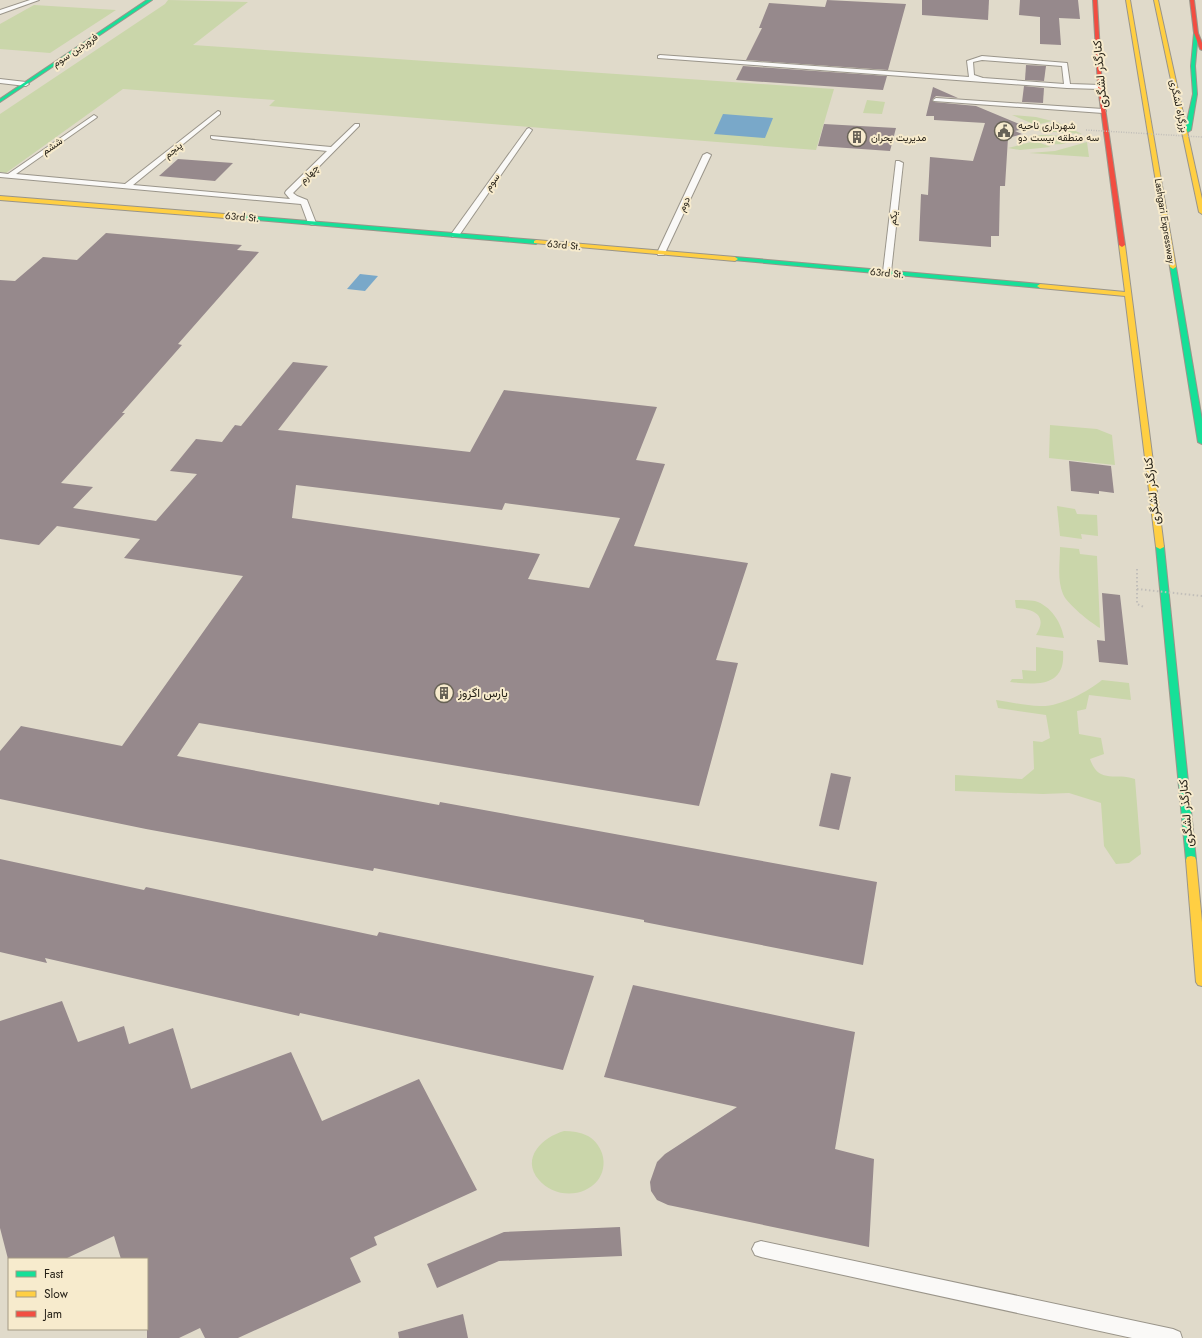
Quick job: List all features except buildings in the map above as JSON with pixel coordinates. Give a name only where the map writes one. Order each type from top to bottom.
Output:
[{"type":"main road","name":"فروردین سوم","points":[[0,101],[150,0]]},
{"type":"main road","name":"کنارگذر لشگری","points":[[1094,0],[1100,87],[1128,294],[1168,618],[1202,982]]},
{"type":"main road","name":"Lashgari Expressway","points":[[1128,0],[1202,442]]},
{"type":"main road","name":"بزرگراه لشگری","points":[[1156,0],[1202,212]]},
{"type":"main road","points":[[1186,141],[1195,94],[1193,66],[1196,33],[1192,0]]},
{"type":"main road","points":[[1196,33],[1202,49]]},
{"type":"main road","name":"63rd St.","points":[[0,198],[455,235],[1128,294]]},
{"type":"main road","points":[[260,210],[300,214],[312,223]]},
{"type":"main road","points":[[269,230],[312,223]]},
{"type":"lane","points":[[1,12],[36,0]]},
{"type":"lane","points":[[660,57],[1067,86],[1100,87]]},
{"type":"lane","points":[[982,80],[971,76],[970,61],[982,58],[1065,64],[1067,86]]},
{"type":"lane","points":[[0,81],[26,84]]},
{"type":"lane","points":[[936,100],[1103,111]]},
{"type":"lane","name":"پنجم","points":[[128,186],[218,113]]},
{"type":"lane","name":"ششم","points":[[9,176],[94,117]]},
{"type":"lane","name":"چهارم","points":[[312,223],[304,202],[294,198],[289,193],[357,126]]},
{"type":"lane","name":"سوم","points":[[455,235],[529,130]]},
{"type":"lane","points":[[213,138],[333,150]]},
{"type":"lane","name":"دوم","points":[[661,253],[707,155]]},
{"type":"lane","name":"یکم","points":[[887,272],[899,163]]},
{"type":"lane","points":[[0,175],[304,202]]},
{"type":"lane","points":[[761,1249],[1173,1338]]},
{"type":"path","points":[[1086,130],[1202,137]]},
{"type":"path","points":[[1137,565],[1137,604]]},
{"type":"path","points":[[1137,589],[1202,596]]},
{"type":"green space","points":[[168,0],[248,2],[193,45],[834,89],[816,150],[269,106],[275,100],[123,89],[6,173],[0,172],[0,114],[165,4]]},
{"type":"green space","points":[[34,5],[116,10],[50,53],[0,49],[0,24]]},
{"type":"green space","points":[[867,100],[885,102],[882,114],[863,113]]},
{"type":"green space","points":[[1012,115],[1036,117],[1052,121],[1036,125]]},
{"type":"green space","points":[[1057,122],[1082,134],[1040,131],[1032,128]]},
{"type":"green space","points":[[1041,135],[1069,136],[1070,138],[1079,138],[1066,143],[1056,144],[1033,137]]},
{"type":"green space","points":[[1035,141],[1051,147],[1020,150],[1008,148]]},
{"type":"green space","points":[[1087,142],[1089,157],[1029,153],[1055,151]]},
{"type":"green space","points":[[1050,425],[1097,429],[1112,435],[1115,465],[1049,458]]},
{"type":"green space","points":[[1057,506],[1075,509],[1077,514],[1097,515],[1098,536],[1081,534],[1082,539],[1060,536]]},
{"type":"green space","points":[[1060,547],[1079,549],[1080,554],[1097,556],[1100,628],[1085,618],[1074,608],[1063,594],[1059,577]]},
{"type":"green space","points":[[1015,600],[1028,600],[1041,603],[1054,615],[1058,621],[1064,638],[1036,635],[1041,623],[1040,618],[1034,612],[1016,608]]},
{"type":"green space","points":[[1036,647],[1063,651],[1063,663],[1060,671],[1055,677],[1048,681],[1039,683],[1010,682],[1012,679],[1023,679],[1022,670],[1036,671]]},
{"type":"green space","points":[[1102,680],[1129,683],[1131,700],[1089,695],[1086,709],[1077,711],[1079,734],[1101,738],[1104,754],[1090,759],[1098,772],[1108,776],[1128,777],[1135,779],[1141,854],[1129,863],[1116,864],[1104,846],[1101,803],[1069,793],[1043,794],[955,791],[955,775],[1022,779],[1034,769],[1033,741],[1042,742],[1050,738],[1046,715],[998,708],[996,700],[1048,706],[1073,698]]},
{"type":"green space","points":[[564,1131],[576,1132],[588,1136],[601,1150],[603,1156],[603,1168],[598,1180],[592,1186],[576,1193],[568,1194],[552,1190],[545,1186],[534,1172],[532,1164],[533,1156],[542,1143]]},
{"type":"water","points":[[723,114],[773,118],[765,138],[714,134]]},
{"type":"water","points":[[360,274],[378,276],[365,291],[347,289]]},
{"type":"traffic: fast","points":[[0,101],[150,0]]},
{"type":"traffic: fast","points":[[1188,130],[1195,94],[1193,66],[1196,33]]},
{"type":"traffic: fast","points":[[225,216],[536,242]]},
{"type":"traffic: fast","points":[[735,259],[1040,286]]},
{"type":"traffic: fast","points":[[1173,267],[1202,442]]},
{"type":"traffic: fast","points":[[1160,547],[1191,860]]},
{"type":"traffic: slow","points":[[1128,0],[1173,267]]},
{"type":"traffic: slow","points":[[1156,0],[1202,212]]},
{"type":"traffic: slow","points":[[0,198],[225,216]]},
{"type":"traffic: slow","points":[[536,242],[735,259]]},
{"type":"traffic: slow","points":[[1122,245],[1160,547]]},
{"type":"traffic: slow","points":[[1040,286],[1129,294]]},
{"type":"traffic: slow","points":[[1191,860],[1202,982]]},
{"type":"traffic: jam","points":[[1095,0],[1100,87],[1122,245]]},
{"type":"traffic: jam","points":[[1192,0],[1196,33],[1202,49]]},
{"type":"place","name":"شهرداری ناحیه سه منطقه بیست دو","points":[[1004,131]]},
{"type":"place","name":"مدیریت بحران","points":[[857,137]]},
{"type":"place","name":"پارس اگزوز","points":[[444,693]]}]
